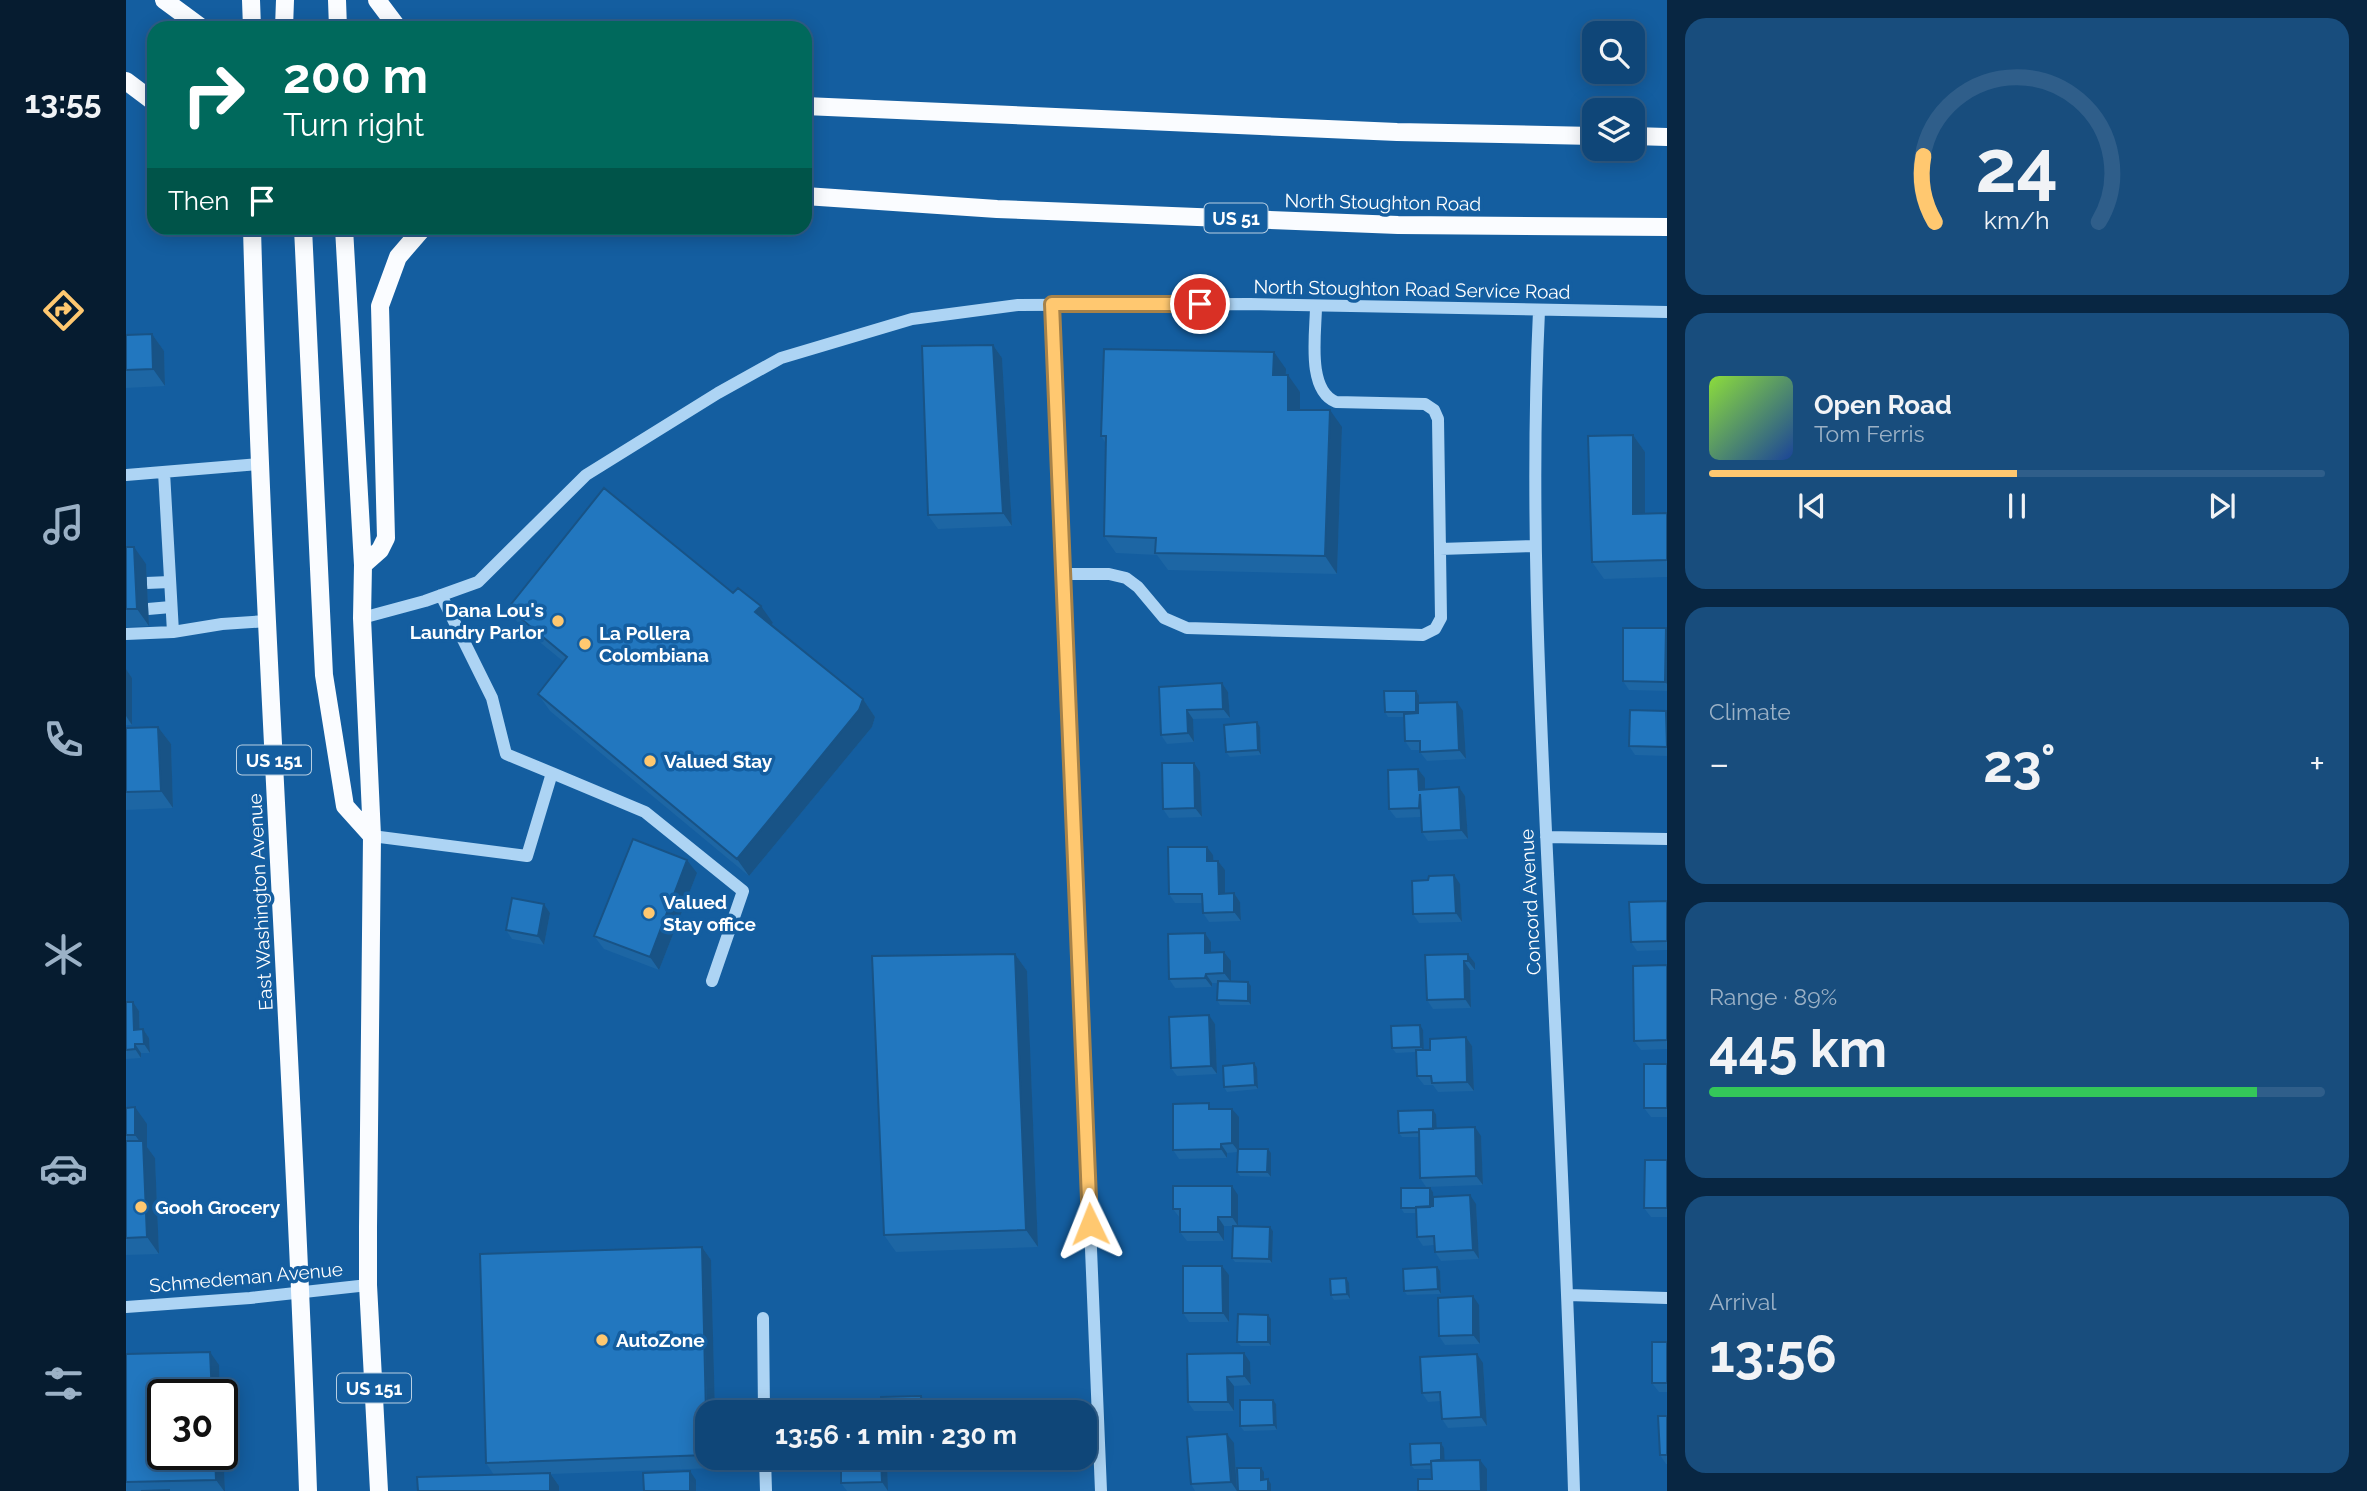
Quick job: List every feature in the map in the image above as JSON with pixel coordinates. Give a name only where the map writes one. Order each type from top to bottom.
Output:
[{"type":"main road","points":[[164,0],[192,21]]},
{"type":"main road","points":[[251,0],[252,21]]},
{"type":"main road","points":[[284,21],[285,0]]},
{"type":"main road","points":[[337,0],[338,21]]},
{"type":"main road","points":[[377,0],[393,21]]},
{"type":"main road","points":[[126,81],[147,97]]},
{"type":"main road","points":[[812,106],[1397,132],[1582,136]]},
{"type":"main road","points":[[1645,136],[1667,137]]},
{"type":"main road","name":"North Stoughton Road","points":[[812,196],[997,209],[1398,225],[1667,227]]},
{"type":"main road","name":"East Washington Avenue","points":[[252,235],[259,464],[308,1491]]},
{"type":"main road","points":[[303,235],[324,675],[345,806],[372,836]]},
{"type":"main road","name":"US 151","points":[[344,235],[363,565],[362,618],[372,836],[368,1285],[379,1491]]},
{"type":"main road","points":[[363,565],[380,550],[386,538],[380,306],[398,257],[417,235]]},
{"type":"street","name":"North Stoughton Road Service Road","points":[[362,618],[478,582],[586,475],[706,399],[781,358],[912,319],[1018,304],[1667,312]]},
{"type":"street","points":[[1052,304],[1101,1491]]},
{"type":"street","points":[[1063,574],[1110,574],[1126,578],[1138,587],[1164,618],[1187,628],[1423,635],[1435,629],[1441,618],[1438,419],[1434,410],[1425,404],[1336,402],[1328,399],[1315,373],[1316,306]]},
{"type":"street","name":"Concord Avenue","points":[[1539,311],[1536,360],[1535,546],[1574,1491]]},
{"type":"street","points":[[126,475],[259,464]]},
{"type":"street","points":[[164,472],[173,632]]},
{"type":"street","points":[[1440,549],[1535,546]]},
{"type":"street","points":[[146,583],[170,582]]},
{"type":"street","points":[[441,595],[492,698],[506,754],[645,812],[743,891],[712,981]]},
{"type":"street","points":[[148,609],[172,607]]},
{"type":"street","points":[[126,634],[173,632],[222,624],[267,621]]},
{"type":"street","points":[[372,836],[527,856],[552,773]]},
{"type":"street","points":[[1546,837],[1667,839]]},
{"type":"street","name":"Schmedeman Avenue","points":[[126,1307],[250,1298],[368,1285]]},
{"type":"street","points":[[1568,1295],[1667,1298]]},
{"type":"street","points":[[763,1318],[764,1400]]},
{"type":"street","points":[[765,1470],[766,1491]]},
{"type":"building","points":[[152,334],[153,369],[126,370],[126,335]]},
{"type":"building","points":[[993,345],[1003,513],[928,515],[922,346]]},
{"type":"building","points":[[1104,349],[1274,352],[1273,375],[1288,375],[1288,410],[1330,410],[1325,556],[1155,553],[1156,538],[1104,536],[1106,436],[1101,436]]},
{"type":"building","points":[[1633,435],[1633,514],[1667,513],[1667,560],[1592,562],[1588,436]]},
{"type":"building","points":[[604,488],[733,593],[738,588],[761,606],[755,612],[863,699],[859,710],[737,859],[538,694],[567,657],[508,608]]},
{"type":"building","points":[[126,547],[134,547],[137,609],[126,609]]},
{"type":"building","points":[[1623,628],[1666,628],[1665,682],[1623,681]]},
{"type":"building","points":[[1222,683],[1223,709],[1187,710],[1188,733],[1161,735],[1159,687]]},
{"type":"building","points":[[1384,691],[1416,691],[1416,712],[1385,712]]},
{"type":"building","points":[[1457,702],[1459,750],[1420,752],[1420,741],[1405,741],[1404,714],[1418,713],[1418,703]]},
{"type":"building","points":[[1630,710],[1666,711],[1667,747],[1629,746]]},
{"type":"building","points":[[1257,722],[1258,750],[1226,752],[1224,725]]},
{"type":"building","points":[[158,727],[161,791],[126,792],[126,728]]},
{"type":"building","points":[[1162,763],[1194,763],[1195,808],[1163,809]]},
{"type":"building","points":[[1418,769],[1419,790],[1459,787],[1461,830],[1422,832],[1420,794],[1419,808],[1389,809],[1388,770]]},
{"type":"building","points":[[633,839],[687,860],[650,957],[594,936]]},
{"type":"building","points":[[1168,847],[1207,847],[1207,861],[1218,861],[1219,894],[1234,893],[1234,912],[1203,913],[1202,894],[1169,894]]},
{"type":"building","points":[[1454,875],[1456,913],[1413,914],[1412,881],[1428,880],[1429,876]]},
{"type":"building","points":[[512,898],[544,904],[538,936],[506,930]]},
{"type":"building","points":[[1667,901],[1667,941],[1631,942],[1629,902]]},
{"type":"building","points":[[1205,933],[1205,953],[1224,952],[1224,973],[1206,974],[1205,978],[1169,979],[1168,934]]},
{"type":"building","points":[[1015,954],[1026,1230],[884,1235],[872,956]]},
{"type":"building","points":[[1468,954],[1468,961],[1464,961],[1465,999],[1427,1000],[1425,955]]},
{"type":"building","points":[[1667,965],[1667,1040],[1634,1041],[1633,966]]},
{"type":"building","points":[[1218,981],[1248,982],[1248,1001],[1217,1000]]},
{"type":"building","points":[[126,1002],[133,1002],[134,1030],[143,1029],[144,1044],[135,1044],[135,1049],[126,1050]]},
{"type":"building","points":[[1209,1015],[1211,1066],[1171,1068],[1169,1017]]},
{"type":"building","points":[[1420,1025],[1421,1047],[1392,1048],[1391,1026]]},
{"type":"building","points":[[1466,1037],[1467,1082],[1432,1083],[1431,1076],[1417,1076],[1416,1050],[1430,1050],[1430,1039]]},
{"type":"building","points":[[1254,1063],[1255,1085],[1224,1087],[1223,1066]]},
{"type":"building","points":[[1644,1064],[1667,1064],[1667,1108],[1644,1108]]},
{"type":"building","points":[[1209,1103],[1209,1109],[1232,1109],[1232,1143],[1221,1144],[1221,1149],[1173,1150],[1173,1104]]},
{"type":"building","points":[[135,1107],[135,1135],[126,1135],[126,1108]]},
{"type":"building","points":[[1433,1110],[1433,1129],[1399,1133],[1398,1111]]},
{"type":"building","points":[[1475,1127],[1476,1176],[1420,1178],[1419,1129]]},
{"type":"building","points":[[126,1141],[143,1141],[147,1237],[126,1238]]},
{"type":"building","points":[[1238,1149],[1268,1149],[1267,1172],[1237,1172]]},
{"type":"building","points":[[1645,1160],[1667,1160],[1667,1208],[1644,1208]]},
{"type":"building","points":[[1173,1186],[1232,1186],[1232,1217],[1218,1217],[1218,1232],[1180,1232],[1180,1209],[1173,1209]]},
{"type":"building","points":[[1401,1188],[1430,1188],[1430,1207],[1401,1208]]},
{"type":"building","points":[[1470,1195],[1473,1250],[1435,1252],[1434,1236],[1417,1237],[1416,1207],[1433,1206],[1433,1197]]},
{"type":"building","points":[[1233,1226],[1270,1227],[1269,1259],[1232,1258]]},
{"type":"building","name":"AutoZone","points":[[702,1247],[706,1400],[695,1400],[695,1455],[486,1463],[480,1254]]},
{"type":"building","points":[[1183,1266],[1222,1266],[1223,1313],[1183,1313]]},
{"type":"building","points":[[1437,1267],[1438,1289],[1404,1291],[1403,1269]]},
{"type":"building","points":[[1346,1278],[1347,1294],[1331,1295],[1330,1279]]},
{"type":"building","points":[[1473,1296],[1473,1335],[1439,1336],[1438,1298]]},
{"type":"building","points":[[1238,1314],[1268,1315],[1268,1342],[1237,1342]]},
{"type":"building","points":[[1652,1342],[1667,1342],[1667,1383],[1652,1383]]},
{"type":"building","points":[[210,1352],[211,1379],[147,1379],[147,1470],[216,1470],[216,1480],[126,1482],[126,1354]]},
{"type":"building","points":[[1244,1353],[1244,1376],[1227,1377],[1228,1402],[1188,1402],[1187,1354]]},
{"type":"building","points":[[1477,1354],[1481,1417],[1442,1419],[1440,1392],[1422,1393],[1420,1357]]},
{"type":"building","points":[[921,1396],[921,1400],[881,1400],[881,1397]]},
{"type":"building","points":[[1240,1400],[1273,1400],[1274,1425],[1240,1426]]},
{"type":"building","points":[[1658,1416],[1667,1416],[1667,1455],[1660,1455]]},
{"type":"building","points":[[1227,1434],[1231,1482],[1191,1484],[1187,1437]]},
{"type":"building","points":[[1441,1443],[1441,1460],[1431,1461],[1431,1464],[1411,1465],[1410,1444]]},
{"type":"building","points":[[1480,1460],[1481,1491],[1418,1491],[1418,1479],[1432,1479],[1431,1461]]},
{"type":"building","points":[[1237,1468],[1261,1468],[1261,1480],[1268,1479],[1268,1491],[1238,1491]]},
{"type":"building","points":[[841,1470],[882,1470],[882,1482],[841,1483]]},
{"type":"building","points":[[690,1471],[690,1491],[644,1491],[643,1473]]},
{"type":"building","points":[[550,1473],[550,1491],[418,1491],[417,1477]]},
{"type":"place","name":"Dana Lou's Laundry Parlor","points":[[558,621]]},
{"type":"place","name":"La Pollera Colombiana","points":[[585,644]]},
{"type":"place","name":"Valued Stay","points":[[650,761]]},
{"type":"place","name":"Valued Stay office","points":[[649,913]]},
{"type":"place","name":"Gooh Grocery","points":[[141,1207]]},
{"type":"place","name":"AutoZone","points":[[602,1340]]},
{"type":"route","points":[[1090,1224],[1052,304],[1200,304]]}]
